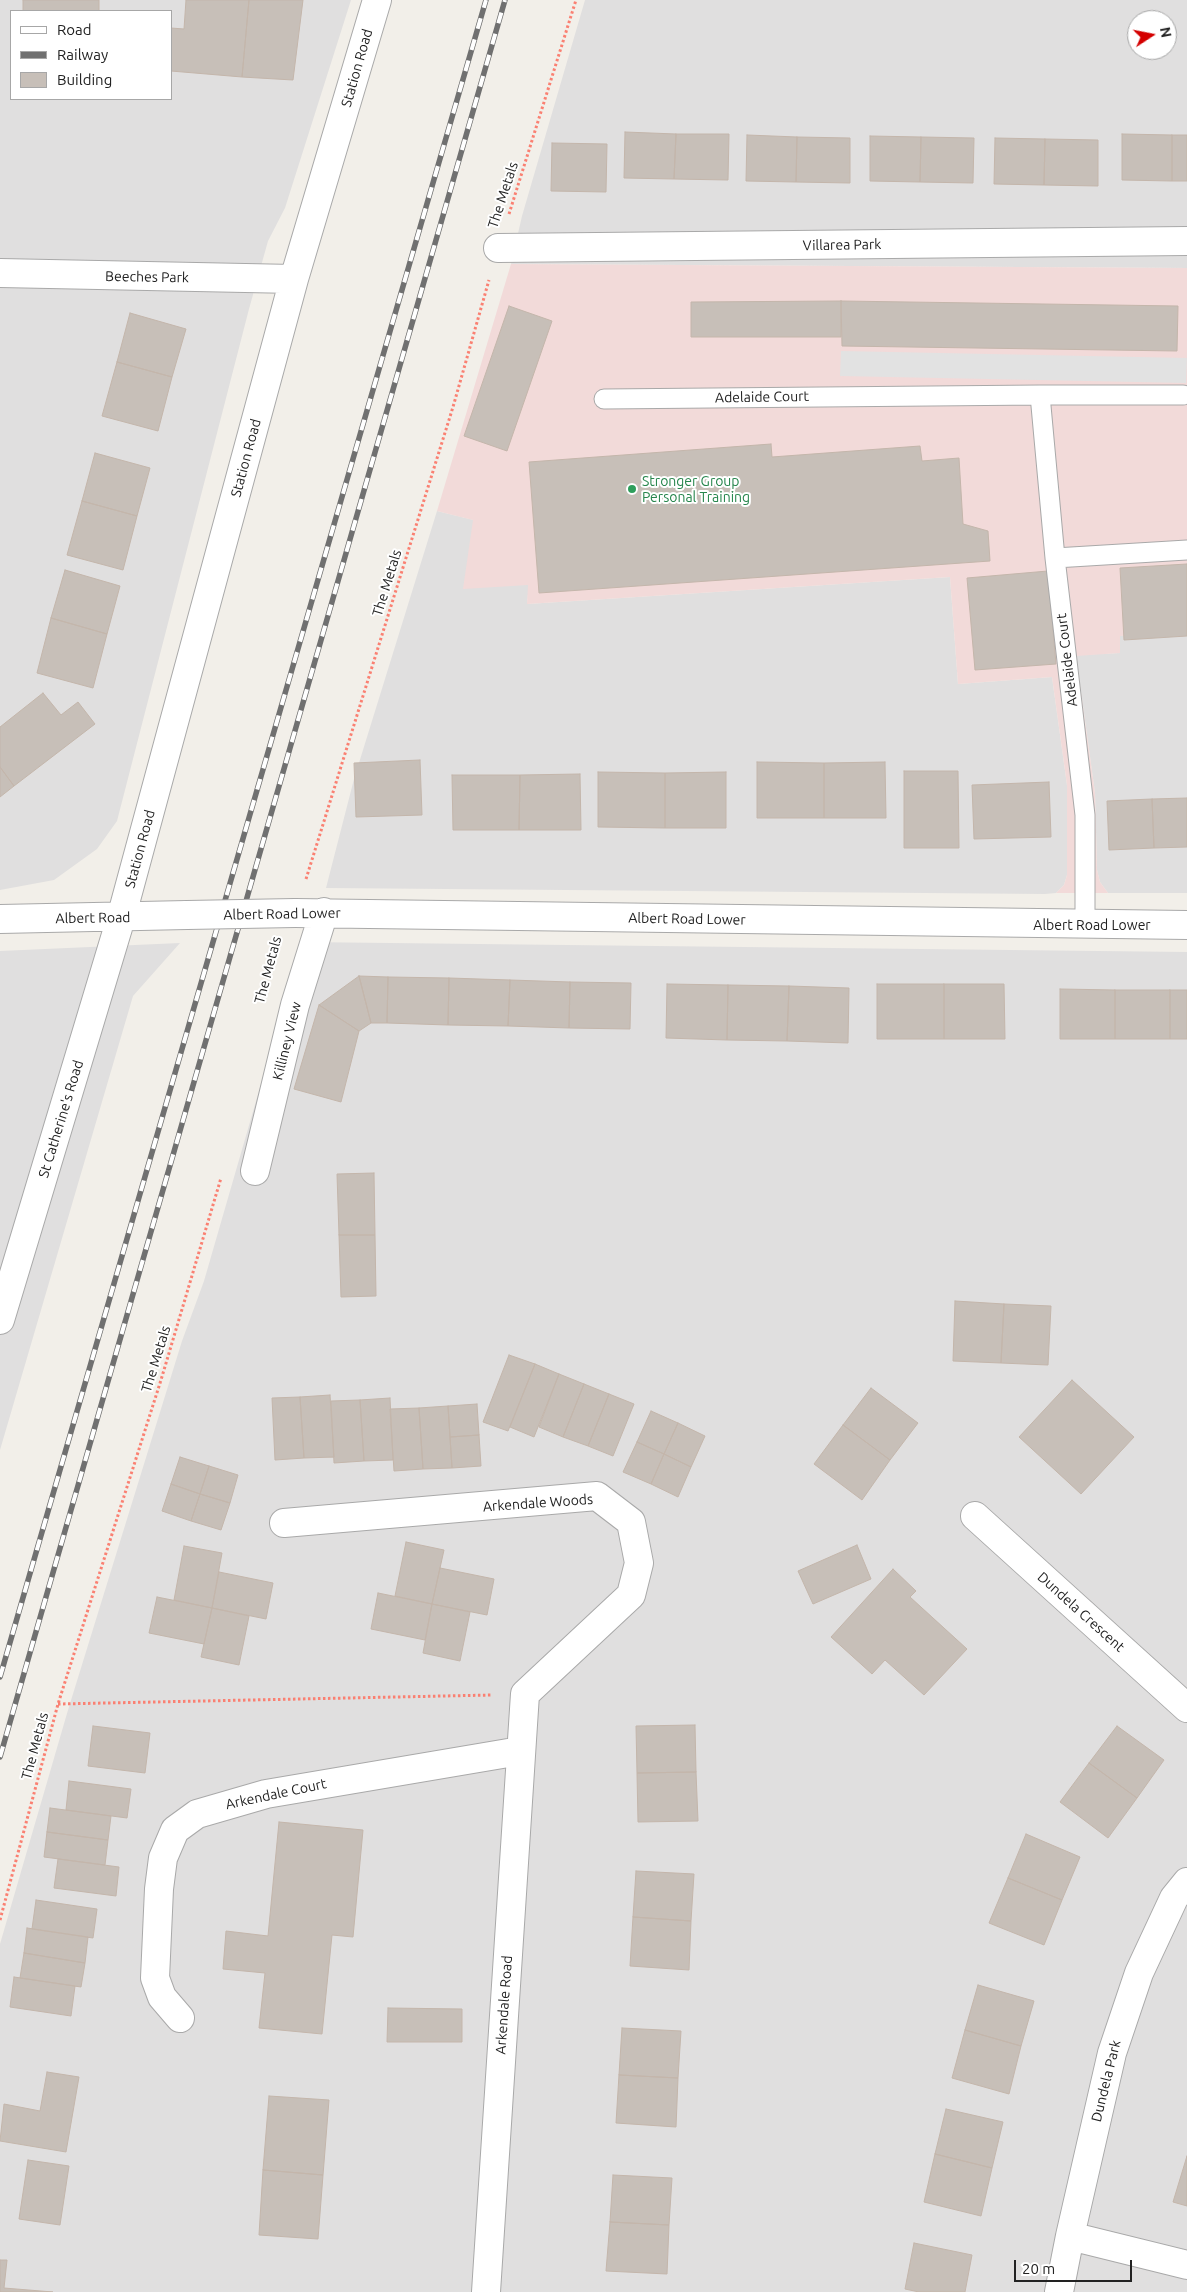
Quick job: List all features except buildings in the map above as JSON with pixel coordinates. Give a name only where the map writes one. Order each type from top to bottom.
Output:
[{"type":"street","name":"Station Road","points":[[121,918],[294,280],[377,0]]},
{"type":"street","name":"Villarea Park","points":[[498,248],[1187,241]]},
{"type":"street","name":"Beeches Park","points":[[0,273],[294,280]]},
{"type":"street","name":"Albert Road Lower","points":[[187,915],[324,912],[1085,925],[1187,925]]},
{"type":"street","name":"Killiney View","points":[[255,1171],[295,1005],[324,912]]},
{"type":"street","name":"Albert Road","points":[[0,918],[121,918],[187,915]]},
{"type":"street","name":"St Catherine's Road","points":[[0,1320],[121,918]]},
{"type":"street","name":"Arkendale Woods","points":[[284,1523],[598,1496],[631,1522],[639,1563],[631,1595],[524,1706]]},
{"type":"street","name":"Dundela Crescent","points":[[975,1516],[1187,1708]]},
{"type":"street","name":"Arkendale Road","points":[[486,2292],[524,1706]]},
{"type":"street","name":"Arkendale Court","points":[[180,2018],[162,1997],[155,1978],[159,1889],[163,1858],[174,1830],[197,1814],[266,1794],[520,1751]]},
{"type":"street","name":"Dundela Park","points":[[1059,2292],[1112,2052],[1139,1973],[1174,1898],[1187,1882]]},
{"type":"street","points":[[1070,2236],[1187,2265]]},
{"type":"lane","name":"Adelaide Court","points":[[1040,395],[1055,558],[1085,815],[1085,925]]},
{"type":"lane","name":"Adelaide Court","points":[[604,399],[1183,395]]},
{"type":"lane","points":[[1055,558],[1187,550]]},
{"type":"path","name":"The Metals","points":[[295,913],[453,407],[498,248],[576,0]]},
{"type":"path","name":"The Metals","points":[[0,1920],[58,1704],[161,1380],[223,1170]]},
{"type":"path","points":[[58,1704],[524,1706]]},
{"type":"shaded area","points":[[0,0],[351,0],[285,208],[268,241],[117,821],[97,849],[54,880],[0,890]]},
{"type":"shaded area","points":[[585,0],[1187,0],[1187,268],[511,264],[522,216]]},
{"type":"shaded area","points":[[511,264],[1187,268],[1187,633],[1120,636],[1120,653],[1076,656],[1095,793],[1097,870],[1100,882],[1108,893],[1056,893],[1064,885],[1067,875],[1067,785],[1052,677],[958,684],[950,577],[527,604],[528,585],[463,589],[473,520],[437,511]]},
{"type":"shaded area","points":[[841,351],[1187,358],[1186,383],[840,376]]},
{"type":"shaded area","points":[[437,511],[474,520],[529,585],[527,604],[950,577],[958,684],[1052,677],[1067,785],[1067,875],[1064,885],[1056,893],[1045,894],[326,888],[354,779]]},
{"type":"shaded area","points":[[1187,633],[1187,893],[1108,893],[1100,882],[1097,870],[1095,793],[1076,655],[1120,653],[1119,636]]},
{"type":"shaded area","points":[[302,942],[1187,952],[1187,2292],[0,2292],[0,1944],[68,1710],[182,1341],[204,1281]]},
{"type":"shaded area","points":[[180,943],[133,996],[0,1450],[0,951]]},
{"type":"railway","points":[[0,1677],[486,0]]},
{"type":"railway","points":[[0,1757],[505,0]]},
{"type":"place","name":"Stronger Group Personal Training","points":[[632,489]]}]
